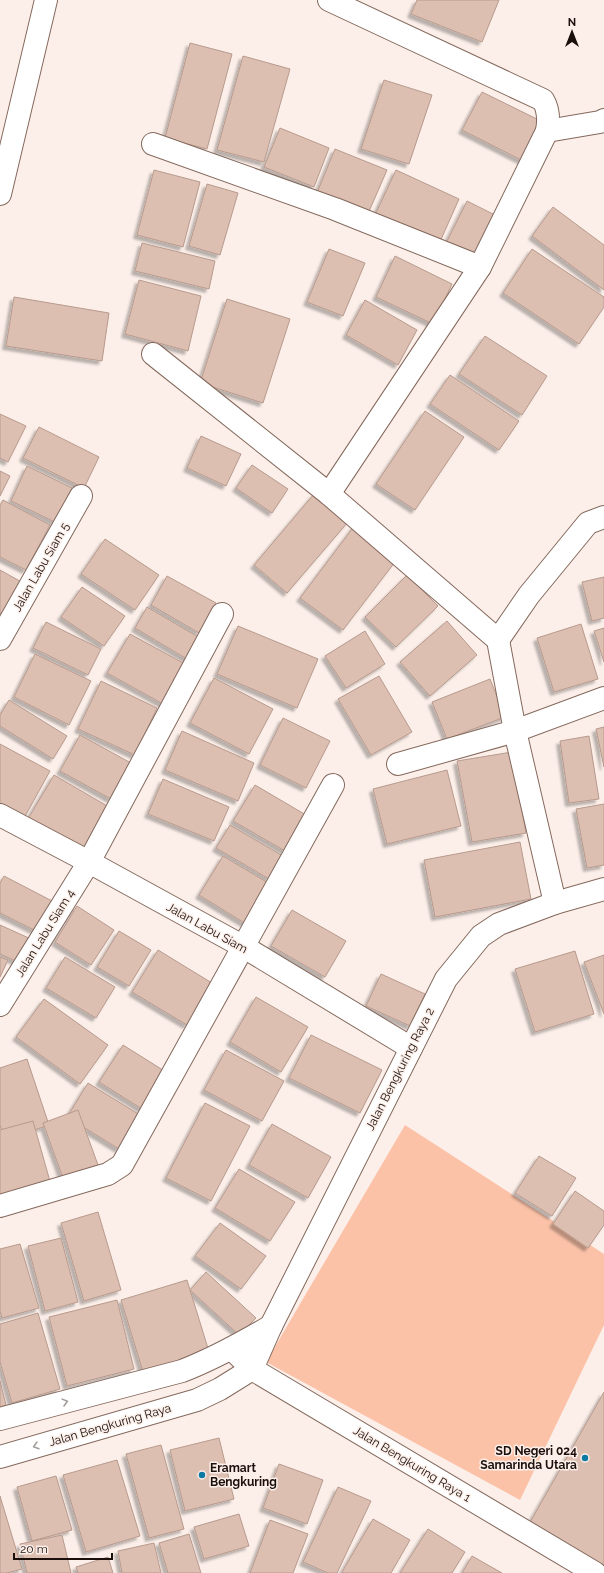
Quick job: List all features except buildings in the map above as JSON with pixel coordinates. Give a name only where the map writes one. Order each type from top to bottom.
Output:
[{"type":"street","points":[[0,194],[46,0]]},
{"type":"street","points":[[329,0],[543,100],[547,106],[548,113],[547,131],[480,267],[329,494]]},
{"type":"street","points":[[547,131],[600,122],[604,120]]},
{"type":"street","points":[[153,144],[335,209],[480,267]]},
{"type":"street","points":[[153,354],[329,494],[498,640],[515,732],[555,903]]},
{"type":"street","name":"Jalan Labu Siam 5","points":[[2,630],[82,496]]},
{"type":"street","points":[[498,640],[528,595],[588,523],[604,517]]},
{"type":"street","name":"Jalan Labu Siam 4","points":[[0,1005],[89,862],[222,614]]},
{"type":"street","points":[[398,764],[515,732],[604,698]]},
{"type":"street","points":[[0,1206],[108,1174],[122,1165],[334,785]]},
{"type":"street","name":"Jalan Labu Siam","points":[[0,815],[89,862],[244,948],[411,1048]]},
{"type":"street","name":"Jalan Bengkuring Raya 2","points":[[252,1369],[271,1326],[446,978],[481,936],[500,924],[555,903],[604,890]]},
{"type":"street","points":[[0,1419],[182,1371],[204,1363],[232,1349],[271,1326]]},
{"type":"street","name":"Jalan Bengkuring Raya 1","points":[[232,1349],[252,1369],[595,1573]]},
{"type":"street","name":"Jalan Bengkuring Raya","points":[[0,1457],[196,1400],[220,1389],[252,1369]]},
{"type":"shaded area","points":[[405,1125],[604,1254],[604,1325],[520,1500],[266,1362]]},
{"type":"place","name":"SD Negeri 024 Samarinda Utara","points":[[585,1458]]},
{"type":"place","name":"Eramart Bengkuring","points":[[202,1475]]}]
